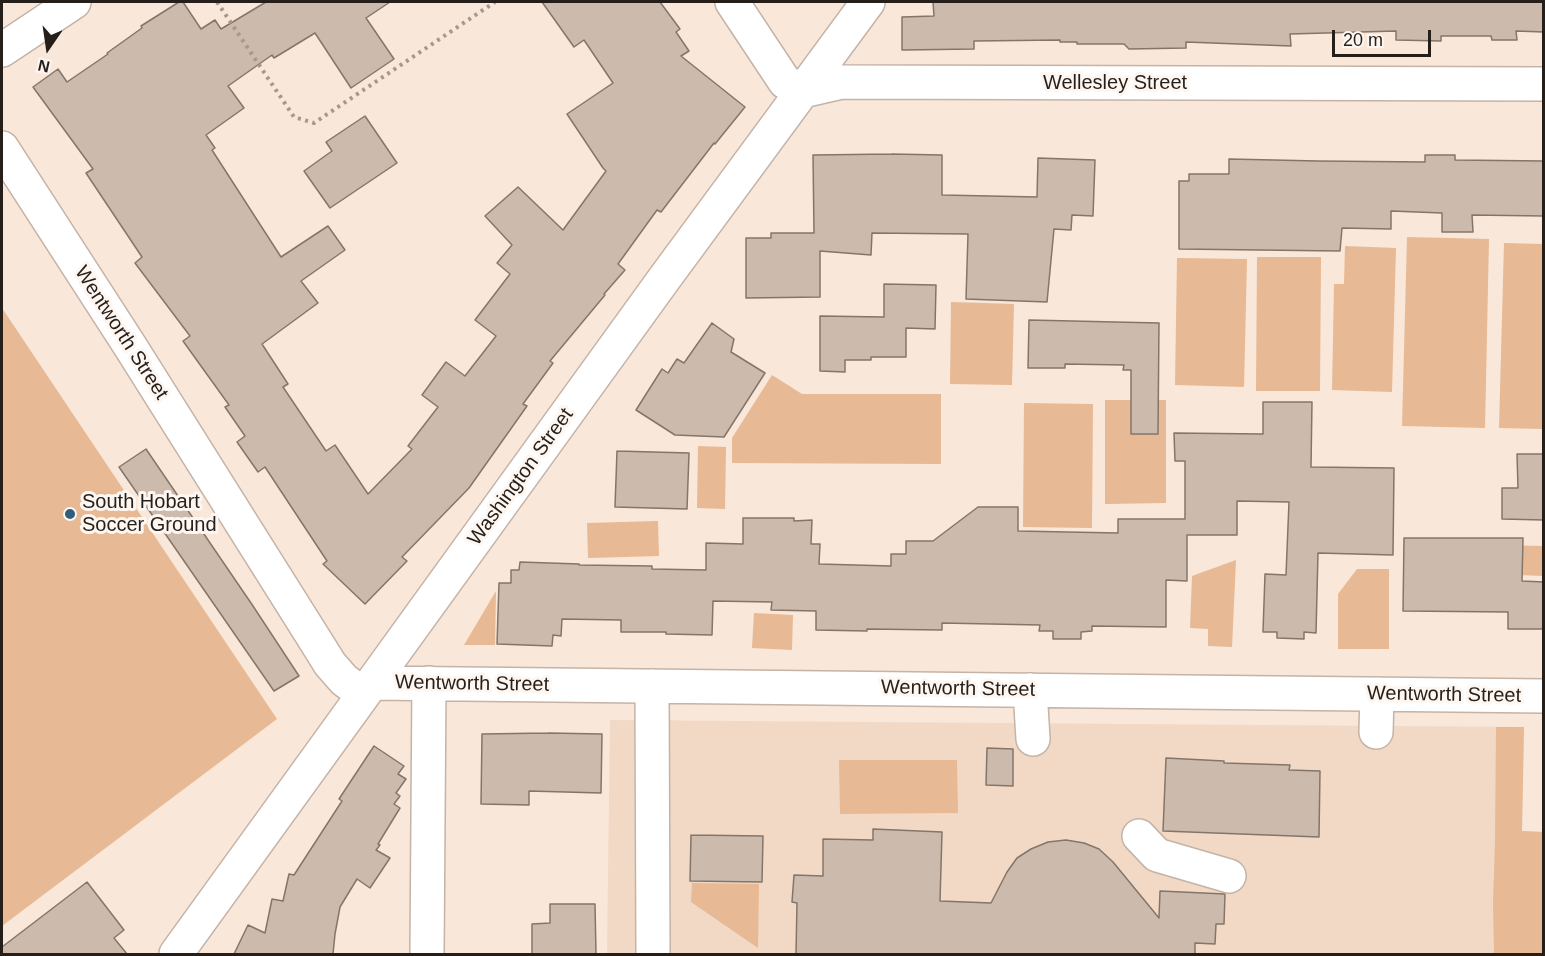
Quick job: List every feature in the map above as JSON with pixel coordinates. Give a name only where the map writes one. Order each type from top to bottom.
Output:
[{"type":"street","points":[[2,50],[74,2]]},
{"type":"street","points":[[732,2],[784,82],[803,91]]},
{"type":"street","name":"Washington Street","points":[[176,954],[868,2]]},
{"type":"street","name":"Wellesley Street","points":[[803,91],[842,82],[1544,84]]},
{"type":"street","name":"Wentworth Street","points":[[2,148],[130,346],[319,647],[344,680],[368,688],[429,683],[1544,696]]},
{"type":"street","points":[[427,954],[429,683]]},
{"type":"street","points":[[652,686],[653,954]]},
{"type":"street","points":[[1030,690],[1033,739]]},
{"type":"street","points":[[1376,732],[1377,694]]},
{"type":"street","points":[[1139,836],[1157,855],[1229,876]]},
{"type":"path","points":[[218,2],[294,117],[314,123],[495,2]]},
{"type":"shaded area","points":[[1407,237],[1489,239],[1485,428],[1402,426]]},
{"type":"shaded area","points":[[1504,243],[1543,244],[1543,429],[1499,428]]},
{"type":"shaded area","points":[[1345,246],[1396,248],[1392,392],[1332,390],[1334,284],[1344,284]]},
{"type":"shaded area","points":[[1257,257],[1321,257],[1320,391],[1256,391]]},
{"type":"shaded area","points":[[1177,258],[1247,259],[1244,387],[1175,385]]},
{"type":"shaded area","points":[[951,302],[1014,304],[1012,385],[950,384]]},
{"type":"shaded area","name":"South Hobart Soccer Ground","points":[[2,308],[277,719],[2,926]]},
{"type":"shaded area","points":[[772,375],[802,394],[941,394],[941,464],[732,463],[732,438]]},
{"type":"shaded area","points":[[1105,400],[1166,400],[1166,503],[1105,504]]},
{"type":"shaded area","points":[[1024,403],[1093,404],[1092,528],[1023,527]]},
{"type":"shaded area","points":[[698,446],[726,447],[725,509],[697,508]]},
{"type":"shaded area","points":[[658,521],[659,556],[588,558],[587,523]]},
{"type":"shaded area","points":[[1498,545],[1543,546],[1543,576],[1497,574]]},
{"type":"shaded area","points":[[1236,560],[1232,647],[1208,646],[1208,629],[1190,628],[1192,576]]},
{"type":"shaded area","points":[[1357,569],[1389,569],[1389,649],[1338,649],[1338,594]]},
{"type":"shaded area","points":[[496,591],[495,645],[464,645]]},
{"type":"shaded area","points":[[754,613],[793,615],[792,650],[752,648]]},
{"type":"shaded area","points":[[610,720],[1524,727],[1522,831],[1543,832],[1543,954],[607,954]]},
{"type":"shaded area","points":[[1496,727],[1524,727],[1522,831],[1543,832],[1543,954],[1494,954]]},
{"type":"shaded area","points":[[839,760],[957,760],[958,813],[840,814]]},
{"type":"shaded area","points":[[692,883],[759,884],[758,948],[691,902]]},
{"type":"building","points":[[179,2],[183,2],[201,29],[215,20],[221,29],[266,2],[390,2],[366,18],[394,59],[351,88],[315,33],[274,58],[272,55],[228,86],[244,108],[206,135],[215,148],[212,150],[281,257],[328,226],[345,250],[301,281],[318,303],[262,344],[288,384],[283,387],[326,451],[335,445],[368,494],[412,449],[408,446],[438,407],[422,395],[446,362],[465,376],[496,336],[475,320],[510,274],[497,263],[512,245],[485,216],[518,187],[563,230],[606,171],[567,114],[613,83],[584,40],[574,47],[542,2],[660,2],[680,29],[676,32],[689,51],[681,56],[745,107],[661,212],[657,210],[618,264],[625,270],[550,361],[553,363],[523,404],[527,406],[469,488],[402,557],[407,561],[365,604],[323,564],[327,561],[265,467],[258,472],[237,442],[245,436],[225,407],[229,405],[183,341],[190,336],[135,263],[142,257],[86,173],[93,169],[33,87],[58,69],[67,82],[108,54],[142,28],[141,26]]},
{"type":"building","points":[[933,2],[1544,2],[1544,32],[1516,31],[1517,40],[1492,40],[1491,36],[1441,36],[1441,41],[1396,40],[1396,31],[1290,34],[1291,46],[1186,42],[1186,48],[1129,49],[1124,44],[1077,44],[1077,42],[1060,42],[1060,40],[974,41],[974,49],[902,50],[902,17],[934,16]]},
{"type":"building","points":[[365,116],[397,163],[330,208],[304,171],[332,151],[326,142]]},
{"type":"building","points":[[813,155],[942,155],[942,195],[1037,197],[1038,158],[1095,160],[1093,216],[1072,215],[1071,230],[1054,229],[1047,302],[966,299],[968,234],[872,233],[871,255],[820,251],[820,297],[746,298],[746,238],[771,238],[771,233],[814,233]]},
{"type":"building","points":[[1425,155],[1455,155],[1455,160],[1544,161],[1544,216],[1472,215],[1473,232],[1442,232],[1442,213],[1391,211],[1391,229],[1342,228],[1340,251],[1179,249],[1179,181],[1189,181],[1189,174],[1229,174],[1229,159],[1425,162]]},
{"type":"building","points":[[884,284],[936,285],[935,329],[906,328],[906,357],[845,360],[845,372],[820,371],[820,316],[884,317]]},
{"type":"building","points":[[1029,320],[1159,323],[1158,434],[1131,434],[1131,370],[1123,370],[1124,365],[1065,364],[1065,368],[1028,368]]},
{"type":"building","points":[[712,323],[734,339],[731,352],[765,373],[724,437],[675,435],[636,410],[662,369],[668,373],[677,359],[684,363]]},
{"type":"building","points":[[1263,402],[1312,402],[1311,467],[1394,468],[1393,555],[1318,553],[1316,633],[1304,632],[1304,639],[1277,638],[1277,632],[1263,632],[1265,574],[1286,575],[1289,502],[1237,501],[1237,535],[1187,535],[1187,581],[1166,580],[1166,627],[1092,626],[1092,631],[1081,632],[1081,639],[1053,639],[1053,631],[1039,631],[1040,625],[942,623],[942,630],[816,630],[816,611],[771,610],[772,602],[713,601],[712,635],[621,632],[621,620],[562,619],[561,636],[553,635],[552,646],[497,644],[499,583],[511,583],[511,570],[519,570],[520,562],[706,570],[706,543],[743,544],[743,518],[812,520],[811,544],[820,544],[819,564],[891,566],[891,554],[906,554],[906,541],[933,541],[978,507],[1018,507],[1018,531],[1118,533],[1118,519],[1185,519],[1185,461],[1175,461],[1174,433],[1263,434]]},
{"type":"building","points":[[146,449],[299,676],[274,691],[119,467]]},
{"type":"building","points":[[617,451],[689,453],[687,509],[615,507]]},
{"type":"building","points":[[1517,454],[1544,454],[1544,520],[1502,519],[1502,488],[1518,488]]},
{"type":"building","points":[[1404,538],[1523,538],[1522,581],[1544,582],[1544,629],[1508,629],[1508,612],[1403,611]]},
{"type":"building","points":[[482,734],[602,734],[601,793],[529,791],[529,805],[481,804]]},
{"type":"building","points":[[374,746],[404,766],[398,774],[406,779],[396,793],[400,796],[394,804],[400,808],[376,850],[390,858],[370,888],[357,879],[340,907],[333,954],[234,954],[248,925],[265,933],[272,899],[283,901],[289,874],[294,875],[342,801],[339,799]]},
{"type":"building","points":[[987,748],[1013,749],[1013,786],[986,785]]},
{"type":"building","points":[[1166,758],[1290,765],[1289,770],[1320,771],[1319,837],[1163,831]]},
{"type":"building","points":[[873,829],[942,832],[940,901],[991,903],[1017,858],[1048,842],[1066,840],[1084,843],[1099,849],[1113,862],[1159,918],[1160,891],[1225,894],[1224,924],[1216,924],[1215,944],[1195,943],[1195,954],[796,954],[797,903],[792,902],[794,875],[823,876],[823,839],[873,840]]},
{"type":"building","points":[[691,835],[763,836],[762,882],[690,881]]},
{"type":"building","points":[[87,882],[124,930],[114,938],[127,954],[2,954],[2,947]]},
{"type":"building","points":[[550,904],[595,904],[596,954],[532,954],[532,924],[550,923]]},
{"type":"place","name":"South Hobart Soccer Ground","points":[[70,514]]}]
